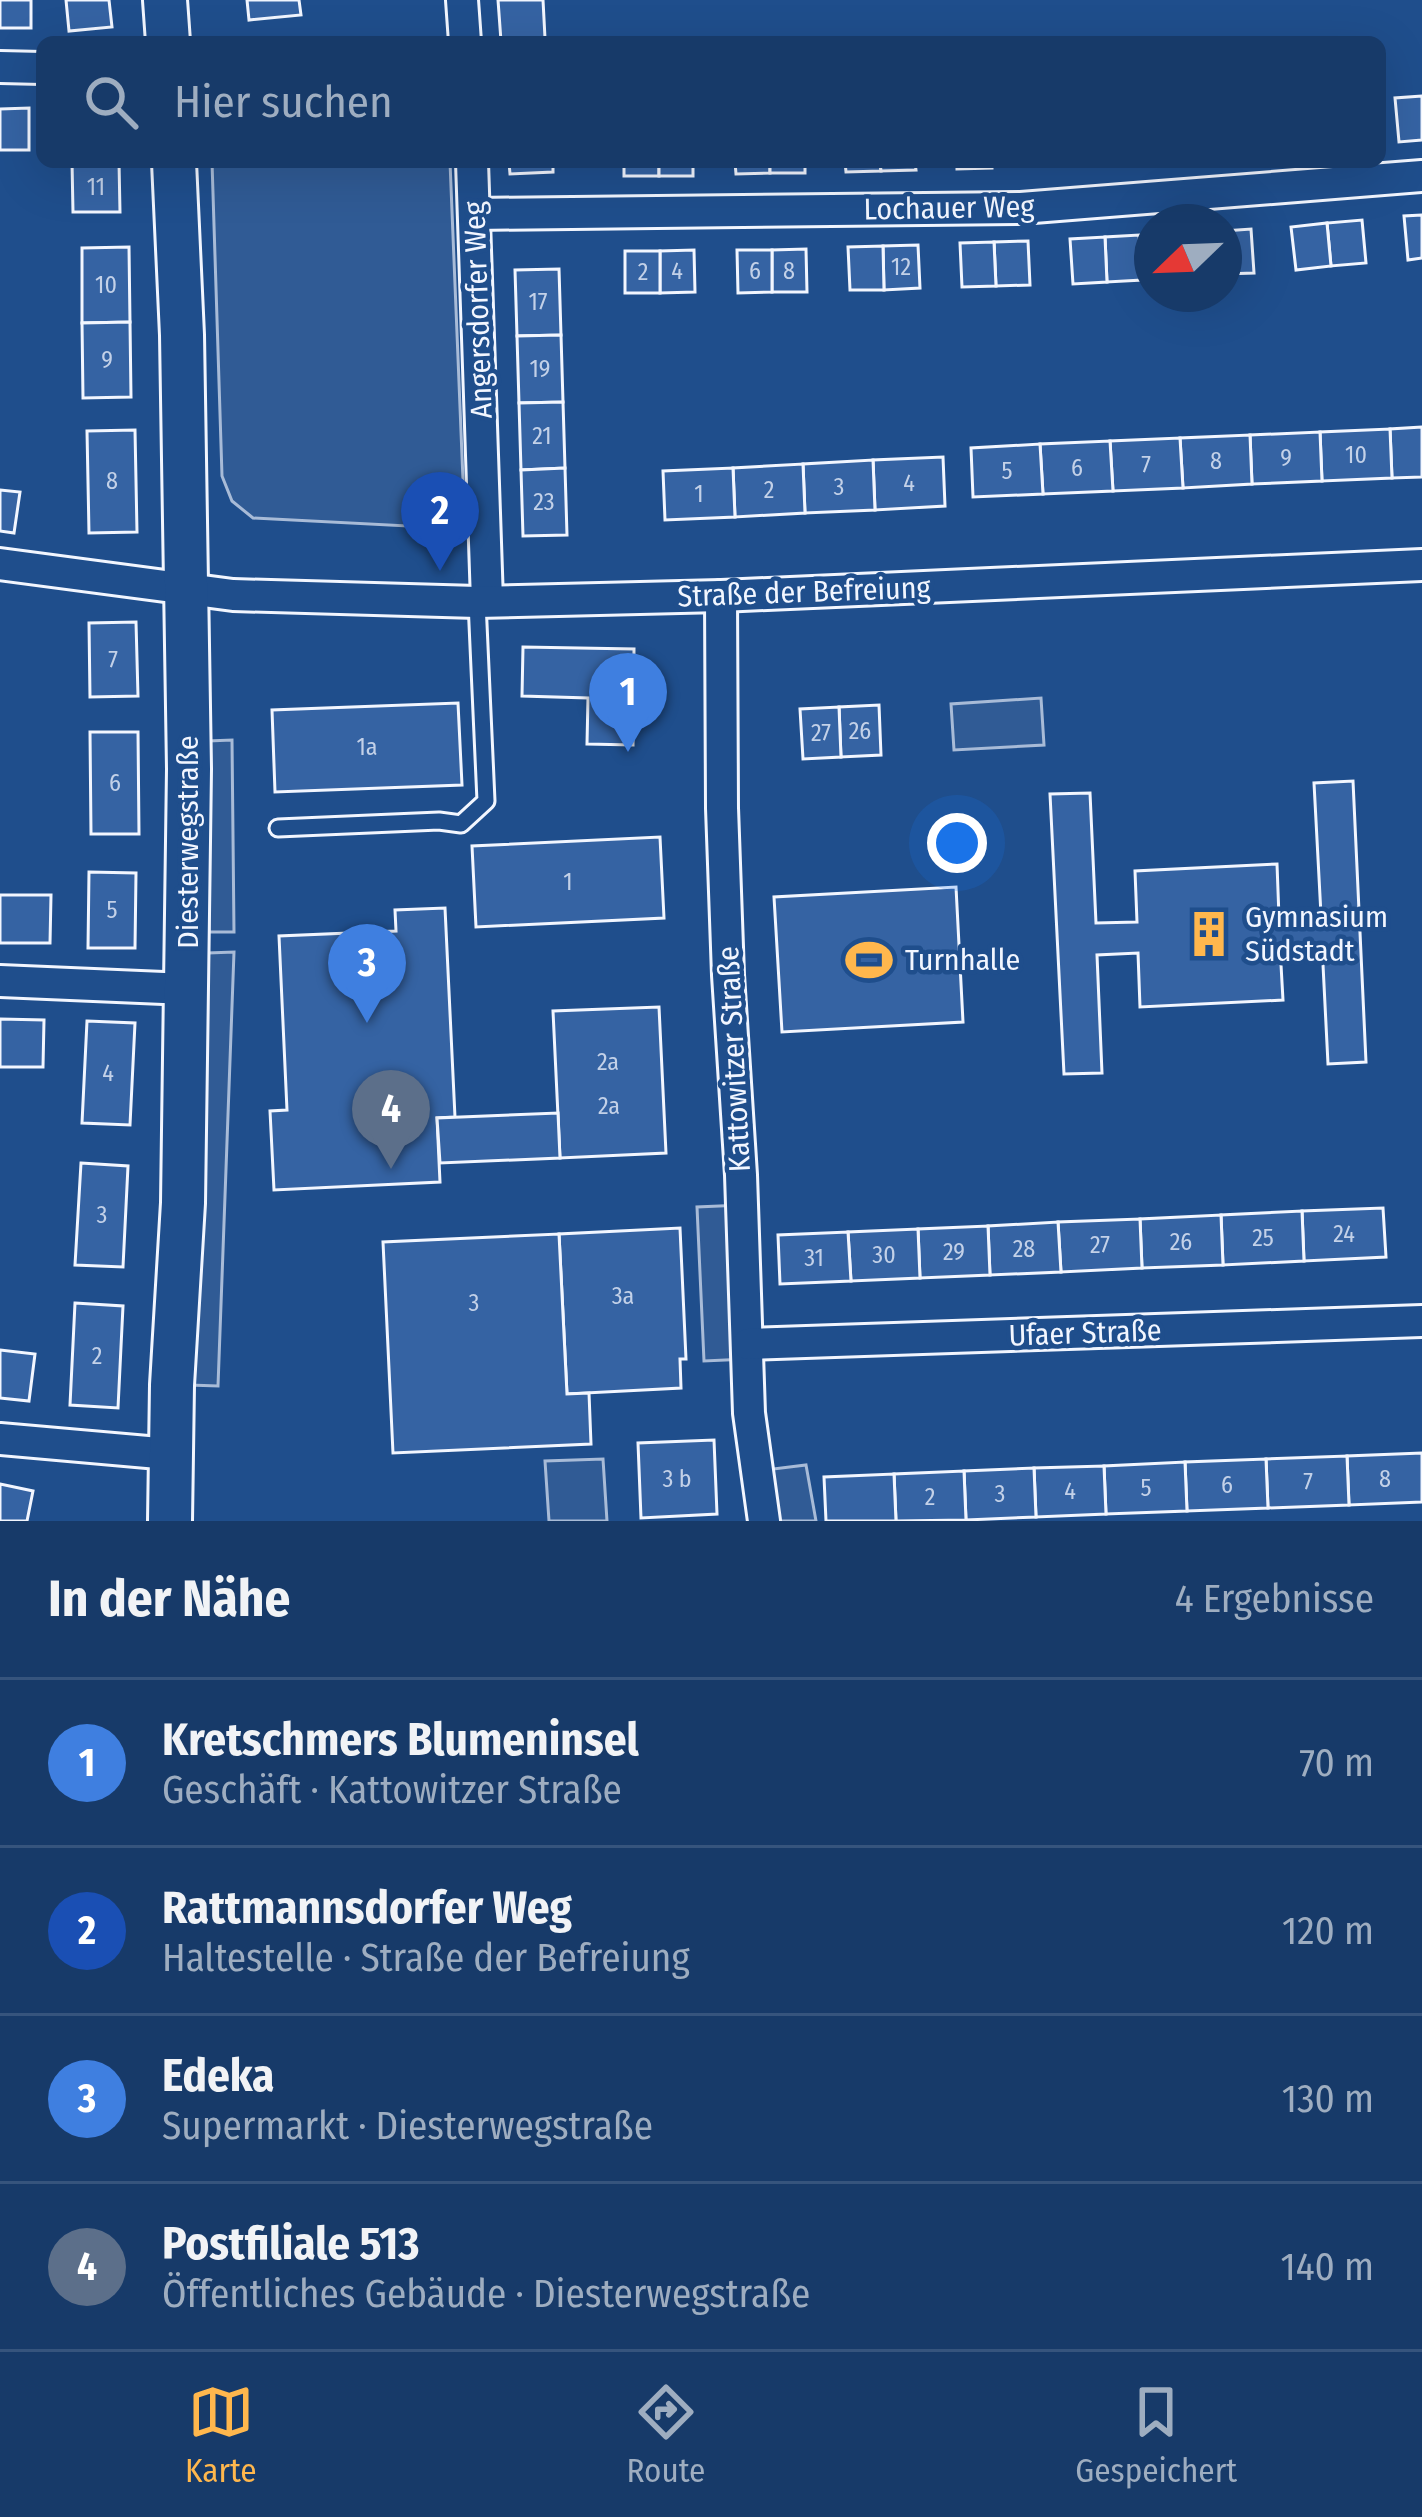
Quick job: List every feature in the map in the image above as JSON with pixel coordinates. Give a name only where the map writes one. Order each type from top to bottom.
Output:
[{"type":"street","points":[[165,0],[168,36]]},
{"type":"street","points":[[462,0],[465,36]]},
{"type":"street","points":[[0,67],[36,68]]},
{"type":"street","name":"Diesterwegstraße","points":[[170,1521],[187,988],[187,588],[174,168]]},
{"type":"street","name":"Angersdorfer Weg","points":[[472,168],[482,602]]},
{"type":"street","name":"Lochauer Weg","points":[[475,214],[1021,208],[1422,176]]},
{"type":"street","name":"Straße der Befreiung","points":[[0,564],[233,596],[482,602],[1422,565]]},
{"type":"street","name":"Kattowitzer Straße","points":[[722,596],[722,808],[749,1413],[764,1521]]},
{"type":"street","points":[[0,981],[187,988]]},
{"type":"street","name":"Ufaer Straße","points":[[748,1344],[1422,1321]]},
{"type":"street","points":[[0,1439],[170,1454]]},
{"type":"lane","points":[[278,828],[461,824],[486,801],[482,602]]},
{"type":"shaded area","points":[[212,168],[450,168],[465,529],[253,518],[232,501],[222,476]]},
{"type":"shaded area","points":[[1041,698],[1044,745],[954,750],[951,704]]},
{"type":"shaded area","points":[[232,740],[234,932],[209,932],[208,741]]},
{"type":"shaded area","points":[[234,952],[218,1386],[189,1385],[208,953]]},
{"type":"shaded area","points":[[742,1205],[747,1359],[704,1361],[697,1207]]},
{"type":"shaded area","points":[[603,1459],[607,1521],[549,1521],[545,1461]]},
{"type":"shaded area","points":[[806,1465],[816,1521],[778,1521],[773,1469]]},
{"type":"building","points":[[0,0],[31,0],[31,28],[0,28]]},
{"type":"building","points":[[66,0],[109,0],[112,27],[69,31]]},
{"type":"building","points":[[247,0],[299,0],[301,15],[249,20]]},
{"type":"building","points":[[498,0],[543,0],[545,36],[501,36]]},
{"type":"building","points":[[1422,96],[1422,140],[1399,142],[1395,98]]},
{"type":"building","points":[[29,108],[29,150],[0,150],[0,109]]},
{"type":"building","points":[[72,168],[119,168],[120,212],[73,212]]},
{"type":"building","points":[[510,168],[553,168],[553,172],[510,174]]},
{"type":"building","points":[[624,168],[659,168],[659,176],[624,176]]},
{"type":"building","points":[[659,168],[693,168],[693,176],[659,176]]},
{"type":"building","points":[[736,168],[770,168],[770,173],[736,174]]},
{"type":"building","points":[[770,168],[805,168],[805,173],[770,173]]},
{"type":"building","points":[[846,168],[881,171],[846,172]]},
{"type":"building","points":[[1422,215],[1422,258],[1408,260],[1404,216]]},
{"type":"building","points":[[1362,220],[1366,263],[1331,266],[1327,223]]},
{"type":"building","points":[[1327,223],[1331,266],[1296,270],[1291,227]]},
{"type":"building","points":[[1251,229],[1254,273],[1242,273],[1242,230]]},
{"type":"building","points":[[1134,235],[1134,280],[1107,282],[1105,237]]},
{"type":"building","points":[[1105,237],[1107,282],[1073,284],[1070,239]]},
{"type":"building","points":[[1028,241],[1030,285],[996,286],[994,242]]},
{"type":"building","points":[[994,242],[996,286],[962,287],[960,243]]},
{"type":"building","points":[[918,245],[920,288],[884,290],[883,246]]},
{"type":"building","points":[[883,246],[884,290],[850,290],[848,247]]},
{"type":"building","points":[[129,247],[130,322],[82,323],[82,248]]},
{"type":"building","points":[[806,249],[807,292],[772,292],[772,250]]},
{"type":"building","points":[[694,250],[695,292],[660,293],[660,251]]},
{"type":"building","points":[[737,250],[772,250],[772,292],[738,293]]},
{"type":"building","points":[[625,251],[660,251],[660,293],[625,293]]},
{"type":"building","points":[[559,269],[561,335],[517,336],[515,270]]},
{"type":"building","points":[[130,322],[131,397],[83,398],[82,323]]},
{"type":"building","points":[[561,335],[563,402],[519,403],[517,336]]},
{"type":"building","points":[[563,402],[565,468],[521,470],[519,403]]},
{"type":"building","points":[[1422,427],[1422,477],[1392,478],[1390,429]]},
{"type":"building","points":[[1390,429],[1392,478],[1322,481],[1320,432]]},
{"type":"building","points":[[135,430],[137,532],[89,533],[87,431]]},
{"type":"building","points":[[1320,432],[1322,481],[1252,484],[1250,435]]},
{"type":"building","points":[[1250,435],[1252,484],[1183,488],[1180,438]]},
{"type":"building","points":[[1180,438],[1183,488],[1113,491],[1110,441]]},
{"type":"building","points":[[1110,441],[1113,491],[1043,494],[1040,444]]},
{"type":"building","points":[[1040,444],[1043,494],[973,497],[971,448]]},
{"type":"building","points":[[943,457],[945,506],[875,510],[873,460]]},
{"type":"building","points":[[873,460],[875,510],[805,513],[803,464]]},
{"type":"building","points":[[803,464],[805,513],[735,517],[733,468]]},
{"type":"building","points":[[565,468],[567,535],[523,536],[521,470]]},
{"type":"building","points":[[733,468],[735,517],[665,520],[663,471]]},
{"type":"building","points":[[0,490],[20,492],[14,533],[0,531]]},
{"type":"building","points":[[136,622],[138,696],[90,697],[89,623]]},
{"type":"building","points":[[523,647],[634,649],[633,745],[587,744],[588,698],[522,696]]},
{"type":"building","points":[[458,703],[462,785],[275,792],[272,710]]},
{"type":"building","points":[[879,705],[881,755],[841,757],[839,707]]},
{"type":"building","points":[[839,707],[841,757],[803,759],[800,709]]},
{"type":"building","points":[[90,732],[138,732],[139,834],[91,834]]},
{"type":"building","name":"Gymnasium Südstadt","points":[[1353,781],[1366,1062],[1328,1064],[1322,945],[1280,947],[1283,1000],[1140,1007],[1138,953],[1097,955],[1102,1073],[1064,1074],[1050,794],[1090,793],[1096,923],[1137,922],[1135,871],[1277,864],[1279,917],[1321,915],[1314,783]]},
{"type":"building","points":[[660,837],[664,918],[476,927],[472,846]]},
{"type":"building","points":[[89,872],[136,873],[135,948],[88,948]]},
{"type":"building","name":"Turnhalle","points":[[956,887],[963,1022],[782,1032],[774,897]]},
{"type":"building","points":[[0,895],[51,895],[50,943],[0,943]]},
{"type":"building","points":[[445,908],[455,1117],[437,1118],[440,1182],[274,1190],[270,1111],[287,1110],[279,936],[396,931],[395,910]]},
{"type":"building","points":[[659,1007],[666,1153],[560,1158],[553,1011]]},
{"type":"building","points":[[0,1019],[44,1020],[43,1067],[0,1067]]},
{"type":"building","points":[[87,1021],[135,1023],[130,1125],[82,1123]]},
{"type":"building","points":[[558,1113],[560,1158],[440,1163],[437,1118]]},
{"type":"building","points":[[81,1163],[128,1166],[123,1267],[75,1265]]},
{"type":"building","points":[[1383,1208],[1386,1257],[1304,1261],[1302,1211]]},
{"type":"building","points":[[1302,1211],[1304,1261],[1223,1265],[1221,1215]]},
{"type":"building","points":[[1221,1215],[1223,1265],[1142,1268],[1140,1219]]},
{"type":"building","points":[[1140,1219],[1142,1268],[1061,1272],[1058,1222]]},
{"type":"building","points":[[1058,1222],[1061,1272],[990,1275],[988,1226]]},
{"type":"building","points":[[988,1226],[990,1275],[920,1278],[918,1229]]},
{"type":"building","points":[[680,1228],[686,1359],[680,1359],[681,1388],[567,1394],[559,1234]]},
{"type":"building","points":[[918,1229],[920,1278],[851,1281],[848,1232]]},
{"type":"building","points":[[848,1232],[851,1281],[780,1284],[778,1235]]},
{"type":"building","points":[[559,1234],[567,1394],[589,1393],[591,1444],[393,1453],[383,1242]]},
{"type":"building","points":[[75,1303],[123,1306],[118,1408],[70,1405]]},
{"type":"building","points":[[0,1350],[35,1354],[29,1401],[0,1398]]},
{"type":"building","points":[[714,1440],[717,1514],[641,1518],[638,1443]]},
{"type":"building","points":[[1422,1453],[1422,1502],[1349,1505],[1347,1456]]},
{"type":"building","points":[[1347,1456],[1349,1505],[1268,1508],[1266,1459]]},
{"type":"building","points":[[1266,1459],[1268,1508],[1187,1511],[1185,1462]]},
{"type":"building","points":[[1185,1462],[1187,1511],[1106,1514],[1104,1466]]},
{"type":"building","points":[[1104,1466],[1106,1514],[1036,1517],[1034,1468]]},
{"type":"building","points":[[1034,1468],[1036,1517],[966,1520],[964,1471]]},
{"type":"building","points":[[964,1471],[966,1520],[896,1521],[894,1474]]},
{"type":"building","points":[[894,1474],[896,1521],[826,1521],[824,1477]]},
{"type":"building","points":[[0,1484],[33,1491],[27,1521],[0,1521]]},
{"type":"place","name":"Rattmannsdorfer Weg","points":[[440,571]]},
{"type":"place","name":"Kretschmers Blumeninsel","points":[[628,752]]},
{"type":"place","name":"Gymnasium Südstadt","points":[[1209,934]]},
{"type":"place","name":"Turnhalle","points":[[869,960]]},
{"type":"place","name":"Edeka","points":[[367,1023]]},
{"type":"place","name":"Postfiliale 513","points":[[391,1169]]}]
